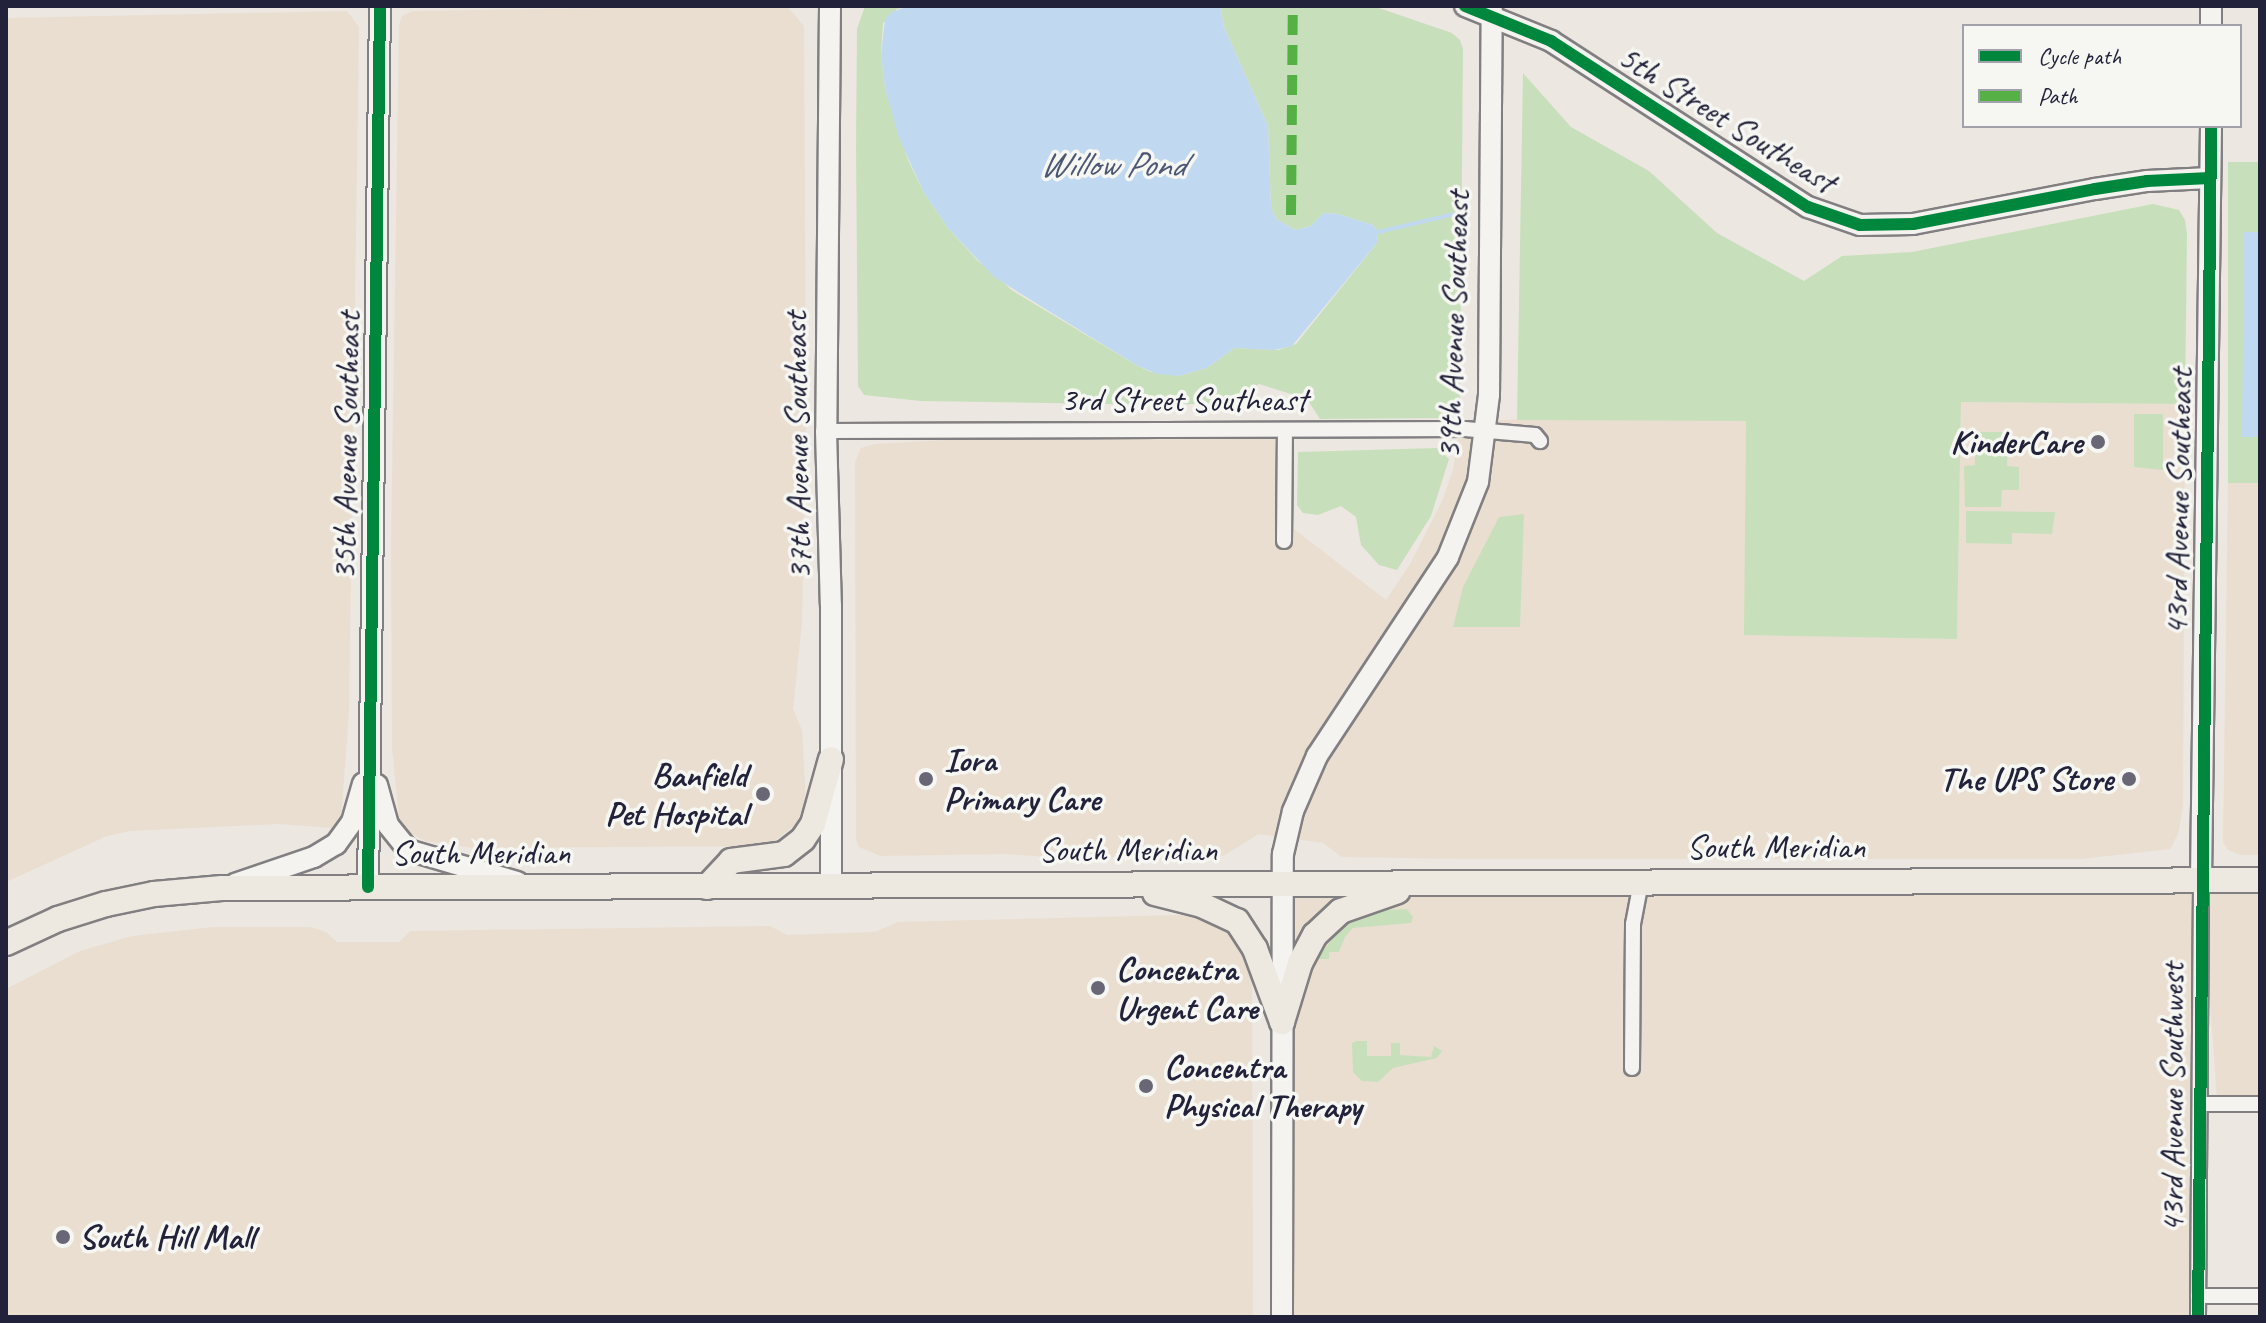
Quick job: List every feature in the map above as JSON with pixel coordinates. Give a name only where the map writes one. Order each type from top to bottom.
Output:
[{"type":"main road","points":[[707,887],[731,861],[784,854],[803,839],[813,824],[831,759]]},
{"type":"main road","name":"South Meridian","points":[[6,943],[58,919],[106,904],[168,892],[222,888],[2260,880]]},
{"type":"main road","points":[[1282,1022],[1306,948],[1328,922],[1358,903],[1433,883]]},
{"type":"main road","points":[[1122,884],[1202,905],[1237,921],[1255,949],[1282,1022]]},
{"type":"street","name":"35th Avenue Southeast","points":[[368,887],[380,6]]},
{"type":"street","name":"37th Avenue Southeast","points":[[830,6],[826,431],[831,886]]},
{"type":"street","name":"5th Street Southeast","points":[[1465,6],[1492,10],[1551,41],[1808,207],[1848,222],[1887,226],[1913,224],[2095,189],[2170,179],[2210,178]]},
{"type":"street","name":"39th Avenue Southeast","points":[[1282,1317],[1281,883],[1287,830],[1308,774],[1327,738],[1448,557],[1478,482],[1487,431],[1492,10]]},
{"type":"street","name":"43rd Avenue Southeast","points":[[2201,880],[2211,128]]},
{"type":"street","points":[[1284,541],[1285,430]]},
{"type":"street","name":"3rd Street Southeast","points":[[826,431],[1487,431],[1535,435],[1540,441]]},
{"type":"street","points":[[371,758],[388,825],[408,850],[533,887]]},
{"type":"street","points":[[222,888],[314,857],[341,840],[352,822],[371,758]]},
{"type":"street","name":"43rd Avenue Southwest","points":[[2198,1317],[2201,880]]},
{"type":"street","points":[[1632,1068],[1633,924],[1641,882]]},
{"type":"street","points":[[2200,1104],[2260,1104]]},
{"type":"street","points":[[2198,1296],[2260,1296]]},
{"type":"shaded area","points":[[787,6],[804,26],[806,432],[802,623],[793,709],[802,730],[806,803],[795,825],[768,846],[473,848],[425,841],[411,833],[399,818],[392,748],[391,544],[399,26],[402,16],[413,11]]},
{"type":"shaded area","points":[[347,11],[359,27],[349,712],[341,820],[332,828],[278,824],[130,831],[107,836],[6,882],[6,18]]},
{"type":"shaded area","points":[[1961,402],[2185,404],[2183,807],[2178,834],[2170,849],[2081,859],[1342,857],[1323,843],[1259,834],[1223,856],[1062,858],[1005,854],[880,856],[859,847],[856,840],[855,462],[861,448],[875,444],[963,439],[1292,437],[1290,520],[1294,529],[1386,600],[1410,564],[1443,499],[1453,470],[1460,422],[1548,418],[1746,421],[1745,635],[1957,639]]},
{"type":"shaded area","points":[[2228,483],[2260,483],[2260,855],[2240,855],[2228,850],[2223,842]]},
{"type":"shaded area","points":[[2260,880],[2260,1112],[2218,1111],[2202,898],[2198,1317],[1282,1317],[1281,883]]},
{"type":"shaded area","points":[[1200,917],[1219,924],[1234,936],[1252,968],[1253,1317],[6,1317],[6,989],[80,951],[132,936],[213,927],[310,927],[326,932],[337,942],[399,942],[410,931],[770,926],[787,935],[875,932],[898,922]]},
{"type":"green space","points":[[865,6],[909,6],[897,9],[883,23],[881,54],[885,88],[908,160],[924,193],[948,228],[977,260],[1013,291],[1136,365],[1151,372],[1179,376],[1207,368],[1234,348],[1278,350],[1296,344],[1377,243],[1378,232],[1373,225],[1338,214],[1323,213],[1311,226],[1296,230],[1277,220],[1271,208],[1268,126],[1224,27],[1220,6],[1373,6],[1452,33],[1460,40],[1463,49],[1460,409],[1452,418],[1320,419],[1307,399],[1259,384],[1232,402],[1173,405],[921,401],[864,395],[858,386],[856,147],[857,29]]},
{"type":"green space","points":[[1523,73],[1571,127],[1649,171],[1717,233],[1804,281],[1842,256],[1912,252],[2153,204],[2179,210],[2185,220],[2187,234],[2185,404],[1961,402],[1957,639],[1744,635],[1746,421],[1517,420]]},
{"type":"green space","points":[[2228,162],[2260,162],[2260,483],[2228,483]]},
{"type":"green space","points":[[2134,414],[2163,414],[2163,470],[2134,467]]},
{"type":"green space","points":[[1975,432],[2008,432],[2007,466],[2019,467],[2019,490],[2002,490],[2001,507],[1965,507],[1964,466],[1975,465]]},
{"type":"green space","points":[[1437,448],[1449,459],[1431,516],[1397,570],[1379,565],[1361,545],[1356,517],[1341,506],[1318,515],[1303,513],[1297,505],[1298,452]]},
{"type":"green space","points":[[1966,511],[2055,512],[2052,534],[2012,533],[2012,544],[1966,543]]},
{"type":"green space","points":[[1524,514],[1520,627],[1453,627],[1463,587],[1499,517]]},
{"type":"green space","points":[[1407,909],[1413,917],[1411,923],[1353,928],[1339,952],[1329,952],[1329,959],[1317,959],[1338,931],[1350,922],[1386,910]]},
{"type":"green space","points":[[1367,1041],[1367,1056],[1391,1056],[1391,1043],[1400,1043],[1400,1055],[1431,1057],[1434,1046],[1442,1051],[1437,1058],[1393,1068],[1378,1082],[1362,1081],[1353,1072],[1352,1043]]},
{"type":"water","name":"Willow Pond","points":[[909,6],[1220,6],[1224,27],[1268,126],[1271,208],[1277,220],[1296,230],[1311,226],[1323,213],[1338,214],[1373,225],[1378,232],[1377,243],[1292,346],[1274,350],[1234,348],[1207,368],[1179,376],[1157,374],[1136,365],[994,277],[948,228],[924,193],[899,138],[885,88],[881,55],[885,19],[892,12]]},
{"type":"water","points":[[2244,232],[2260,232],[2260,437],[2242,437]]},
{"type":"waterway","points":[[1378,232],[1459,213]]},
{"type":"marked path","points":[[1291,215],[1293,6]]},
{"type":"cycle path","points":[[368,887],[380,6]]},
{"type":"cycle path","points":[[1465,6],[1551,41],[1808,207],[1860,225],[1913,224],[2095,189],[2147,181],[2210,178]]},
{"type":"cycle path","points":[[2198,1317],[2211,128]]},
{"type":"place","name":"KinderCare","points":[[2098,442]]},
{"type":"place","name":"Iora Primary Care","points":[[926,779]]},
{"type":"place","name":"The UPS Store","points":[[2129,779]]},
{"type":"place","name":"Banfield Pet Hospital","points":[[763,794]]},
{"type":"place","name":"Concentra Urgent Care","points":[[1098,988]]},
{"type":"place","name":"Concentra Physical Therapy","points":[[1146,1086]]},
{"type":"place","name":"South Hill Mall","points":[[63,1237]]}]
